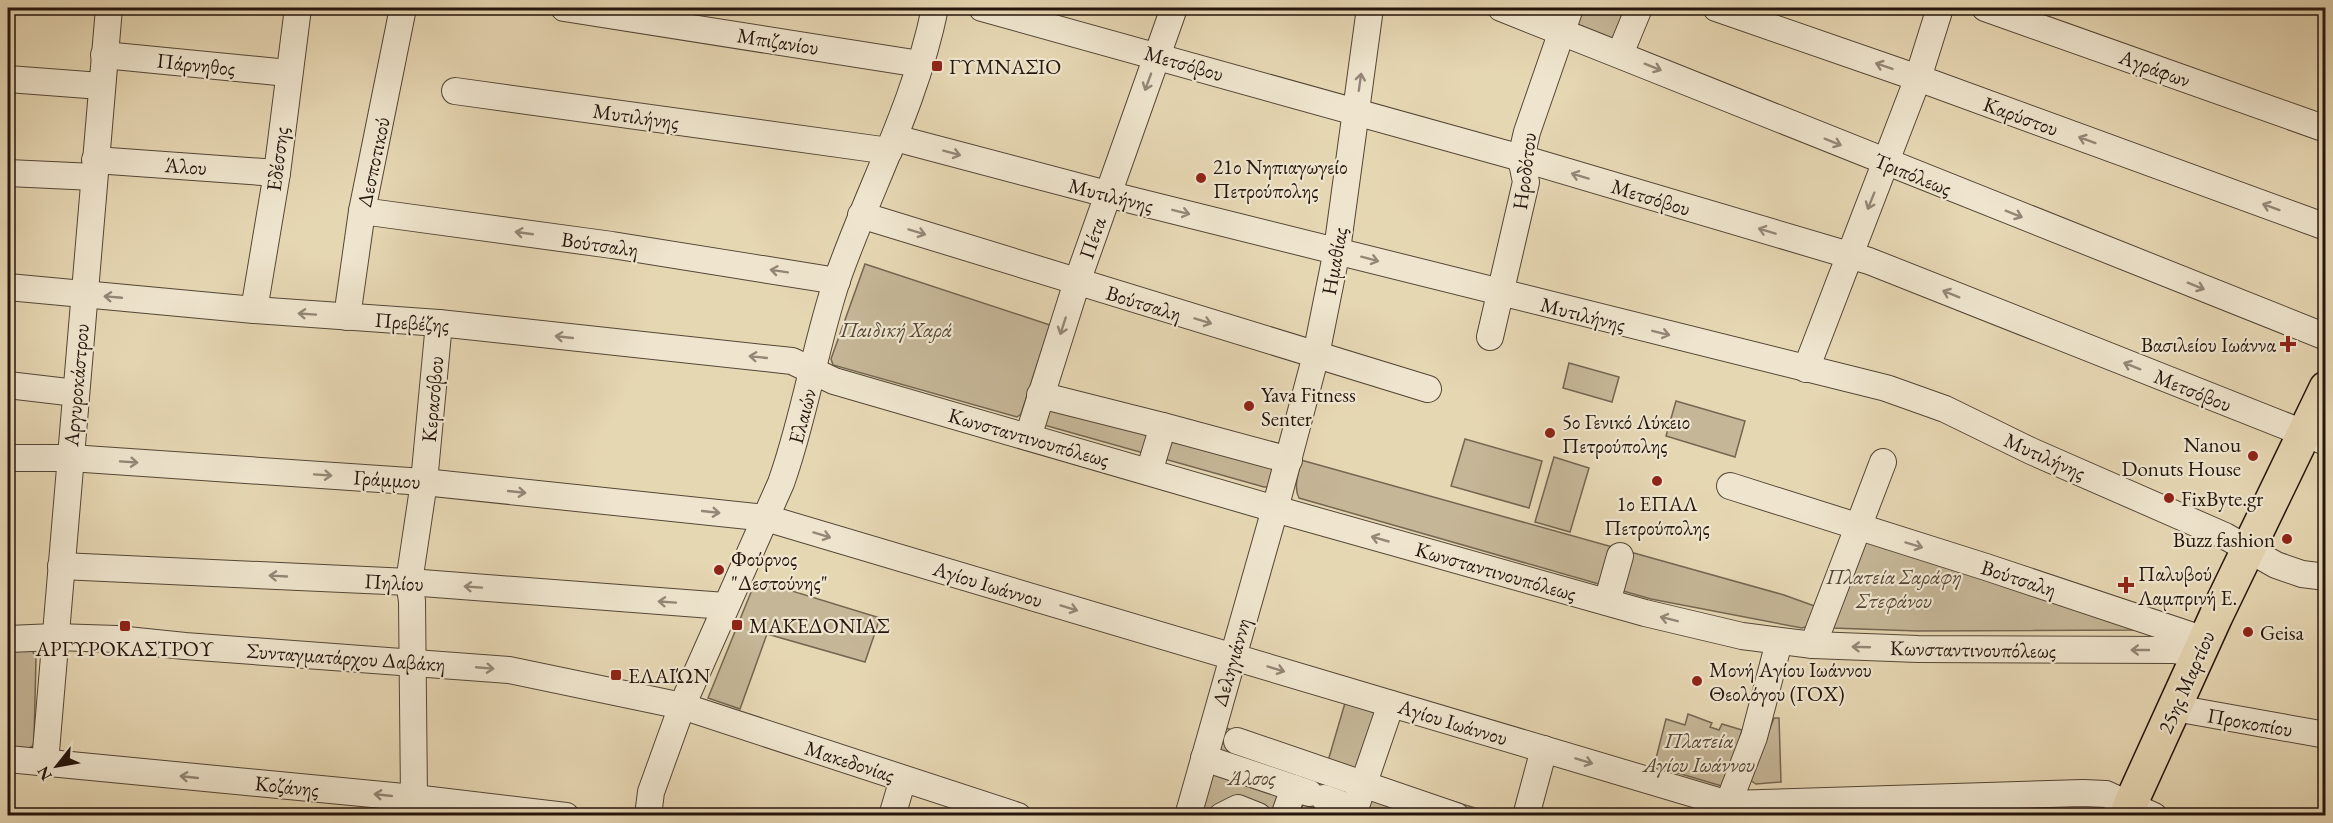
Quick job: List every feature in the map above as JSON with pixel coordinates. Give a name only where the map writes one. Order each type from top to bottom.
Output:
[{"type":"main road","name":"25ης Μαρτίου","points":[[2137,812],[2175,708],[2202,647],[2249,549],[2315,438],[2325,388]]},
{"type":"street","name":"Αργυροκάστρου","points":[[45,763],[109,8]]},
{"type":"street","name":"Εδέσσης","points":[[254,310],[277,173],[298,8]]},
{"type":"street","name":"Δεσποτικού","points":[[347,317],[362,211],[403,8]]},
{"type":"street","name":"Μπιζανίου","points":[[564,8],[920,64]]},
{"type":"street","name":"Ελαιών","points":[[648,816],[651,792],[682,706],[766,518],[793,450],[837,280],[861,215],[892,144],[920,64],[934,8]]},
{"type":"street","name":"Μετσόβου","points":[[982,8],[1521,158],[1869,261],[2315,438]]},
{"type":"street","name":"Πέτα","points":[[1028,437],[1077,282],[1174,8]]},
{"type":"street","name":"Ημαθίας","points":[[1275,509],[1316,355],[1337,250],[1370,8]]},
{"type":"street","name":"Τριπόλεως","points":[[1501,8],[2325,337]]},
{"type":"street","name":"Ηροδότου","points":[[1490,337],[1502,294],[1526,182],[1521,158],[1527,132],[1570,8]]},
{"type":"street","points":[[1620,54],[1638,8]]},
{"type":"street","name":"Καρύστου","points":[[1716,8],[1918,78],[2325,227]]},
{"type":"street","points":[[1806,369],[1918,78],[1940,8]]},
{"type":"street","name":"Αγράφων","points":[[1985,8],[2325,129]]},
{"type":"street","name":"Πάρνηθος","points":[[104,55],[288,73]]},
{"type":"street","points":[[8,79],[101,86]]},
{"type":"street","name":"Μυτιλήνης","points":[[455,91],[892,144],[1337,250],[1502,294],[1886,388],[1936,405],[2031,451],[2225,537],[2276,565],[2302,574],[2325,577]]},
{"type":"street","name":"Άλου","points":[[8,173],[95,169],[277,173]]},
{"type":"street","name":"Βούτσαλη","points":[[362,211],[612,245],[837,280]]},
{"type":"street","name":"Βούτσαλη","points":[[861,215],[1428,389]]},
{"type":"street","name":"Πρεβέζης","points":[[8,287],[254,310],[439,323],[792,361],[814,372]]},
{"type":"street","name":"Κερασόβου","points":[[424,805],[412,661],[412,601],[409,582],[424,482],[439,323]]},
{"type":"street","name":"Κωνσταντινουπόλεως","points":[[814,372],[834,381],[1275,509],[1607,602],[1742,636],[1813,645],[1939,649],[2173,650],[2202,647]]},
{"type":"street","points":[[8,385],[76,393]]},
{"type":"street","points":[[1040,395],[1289,460]]},
{"type":"street","points":[[1149,472],[1162,426]]},
{"type":"street","name":"Γράμμου","points":[[8,458],[70,458],[424,482],[766,518]]},
{"type":"street","points":[[1813,645],[1883,462]]},
{"type":"street","name":"Βούτσαλη","points":[[1730,486],[1986,567],[2202,647]]},
{"type":"street","name":"Δεληγιάννη","points":[[1188,816],[1275,509]]},
{"type":"street","name":"Αγίου Ιωάννου","points":[[766,518],[1544,749],[1727,810],[2083,793],[2106,794],[2137,812]]},
{"type":"street","points":[[1607,602],[1620,556]]},
{"type":"street","name":"Πηλίου","points":[[61,566],[409,582],[726,606]]},
{"type":"street","name":"Συνταγματάρχου Δαβάκη","points":[[8,639],[55,637],[117,639],[509,670],[682,706]]},
{"type":"street","points":[[1727,810],[1754,737],[1779,642]]},
{"type":"street","points":[[1204,758],[1365,812],[1364,784],[1391,704]]},
{"type":"street","name":"Μακεδονίας","points":[[682,706],[1018,816]]},
{"type":"street","name":"Προκοπίου","points":[[2175,708],[2325,735]]},
{"type":"street","points":[[1211,733],[1364,784],[1404,807],[1456,816]]},
{"type":"street","points":[[1229,766],[1237,741]]},
{"type":"street","points":[[1526,816],[1544,749]]},
{"type":"street","name":"Κοζάνης","points":[[8,759],[424,805],[566,816]]},
{"type":"street","points":[[1324,798],[1333,773]]},
{"type":"street","points":[[892,816],[903,779]]},
{"type":"street","points":[[1284,816],[1294,788]]},
{"type":"street","points":[[1222,816],[1238,808],[1258,816]]},
{"type":"green space","points":[[1576,8],[1626,8],[1614,40],[1570,23]]},
{"type":"green space","name":"Παιδική Χαρά","points":[[865,264],[1050,325],[1021,414],[1017,417],[833,365],[831,359]]},
{"type":"green space","points":[[1569,363],[1619,377],[1612,402],[1563,388]]},
{"type":"green space","points":[[1053,392],[1280,450],[1268,487],[1044,425]]},
{"type":"green space","points":[[1676,401],[1745,421],[1735,457],[1666,436]]},
{"type":"green space","points":[[1465,439],[1542,461],[1529,508],[1451,486]]},
{"type":"green space","points":[[1554,457],[1589,468],[1570,532],[1535,522]]},
{"type":"green space","points":[[1301,460],[1784,595],[1820,608],[1812,625],[1802,628],[1651,599],[1299,498],[1296,484]]},
{"type":"green space","name":"Πλατεία Σαράφη Στεφάνου","points":[[1866,535],[2138,630],[1918,631],[1832,628]]},
{"type":"green space","points":[[756,580],[880,618],[865,662],[767,634],[740,709],[708,698]]},
{"type":"green space","points":[[8,650],[32,650],[36,658],[34,740],[33,746],[25,750],[8,748]]},
{"type":"green space","name":"Άλσος","points":[[1345,703],[1394,719],[1377,778],[1498,815],[1337,815],[1303,805],[1299,815],[1199,816],[1226,728],[1328,761]]},
{"type":"green space","name":"Πλατεία Αγίου Ιωάννου","points":[[1688,714],[1712,723],[1710,727],[1719,730],[1722,724],[1742,730],[1725,787],[1654,766],[1666,719],[1685,725]]},
{"type":"green space","points":[[1774,718],[1779,718],[1781,782],[1756,784],[1750,780]]},
{"type":"place","name":"ΓΥΜΝΑΣΙΟ","points":[[937,66]]},
{"type":"place","name":"21ο Νηπιαγωγείο Πετρούπολης","points":[[1201,178]]},
{"type":"place","name":"Βασιλείου Ιωάννα","points":[[2288,344]]},
{"type":"place","name":"Yava Fitness Senter","points":[[1249,406]]},
{"type":"place","name":"5ο Γενικό Λύκειο Πετρούπολης","points":[[1550,433]]},
{"type":"place","name":"Nanou Donuts House","points":[[2253,456]]},
{"type":"place","name":"1ο ΕΠΑΛ Πετρούπολης","points":[[1657,481]]},
{"type":"place","name":"FixByte.gr","points":[[2169,498]]},
{"type":"place","name":"Buzz fashion","points":[[2287,539]]},
{"type":"place","name":"Φούρνος \"Δεστούνης\"","points":[[719,570]]},
{"type":"place","name":"Παλυβού Λαμπρινή Ε.","points":[[2126,585]]},
{"type":"place","name":"ΜΑΚΕΔΟΝΙΑΣ","points":[[737,625]]},
{"type":"place","name":"ΑΡΓΥΡΟΚΑΣΤΡΟΥ","points":[[125,626]]},
{"type":"place","name":"Geisa","points":[[2248,632]]},
{"type":"place","name":"ΕΛΑΙΏΝ","points":[[616,675]]},
{"type":"place","name":"Μονή Αγίου Ιωάννου Θεολόγου (ΓΟΧ)","points":[[1697,681]]}]
